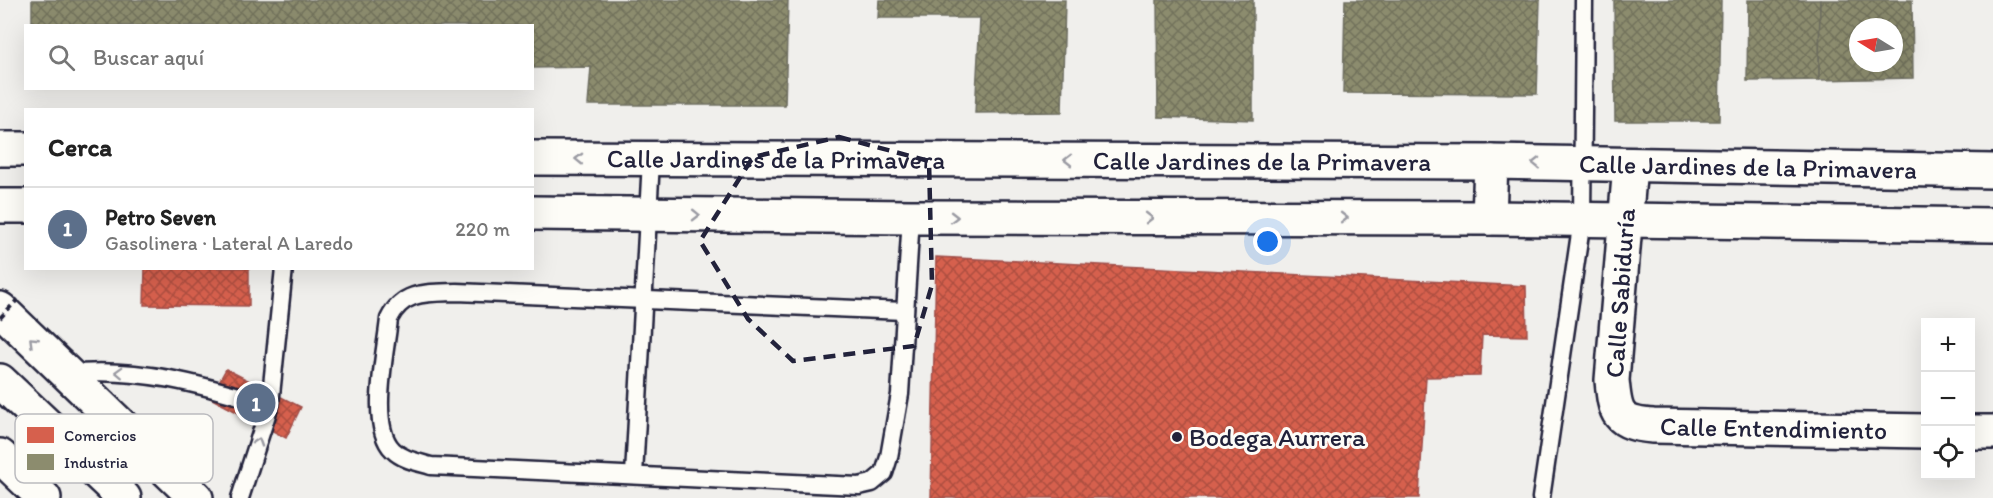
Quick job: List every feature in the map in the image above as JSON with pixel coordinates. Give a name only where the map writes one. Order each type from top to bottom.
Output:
[{"type":"main road","points":[[0,149],[24,149]]},
{"type":"main road","name":"Calle Jardines de la Primavera","points":[[534,158],[1491,162],[1993,171]]},
{"type":"main road","points":[[1489,218],[1491,162]]},
{"type":"main road","name":"Calle Sabiduría","points":[[1622,419],[1614,405],[1612,380],[1630,165]]},
{"type":"main road","points":[[0,206],[24,206]]},
{"type":"main road","points":[[534,213],[911,217],[1489,218],[1993,225]]},
{"type":"main road","points":[[9,304],[67,374],[109,414]]},
{"type":"main road","points":[[0,381],[35,414]]},
{"type":"main road","name":"Calle Entendimiento","points":[[1622,419],[1634,424],[1653,426],[1921,431]]},
{"type":"main road","points":[[1975,432],[1993,432]]},
{"type":"main road","points":[[0,456],[15,470]]},
{"type":"main road","points":[[28,483],[44,498]]},
{"type":"main road","points":[[108,483],[124,498]]},
{"type":"main road","points":[[180,483],[196,498]]},
{"type":"lane","points":[[1541,498],[1582,220],[1584,0]]},
{"type":"lane","points":[[634,476],[651,160]]},
{"type":"lane","points":[[903,311],[644,298],[457,292],[409,297],[396,306],[389,319],[380,414],[382,434],[393,450],[407,460],[431,466],[859,486],[872,483],[884,474],[900,394],[903,311],[911,217]]},
{"type":"lane","points":[[240,498],[270,405],[284,270]]},
{"type":"lane","points":[[67,374],[91,371],[157,375],[270,405]]},
{"type":"path","points":[[0,318],[9,304]]},
{"type":"highlighted area","points":[[839,137],[929,161],[932,285],[914,346],[793,361],[748,319],[700,241],[753,157]]},
{"type":"building: Comercios","name":"Bodega Aurrera","points":[[936,257],[1526,286],[1527,336],[1482,335],[1480,376],[1426,377],[1419,498],[931,498]]},
{"type":"building: Comercios","points":[[145,270],[249,270],[249,306],[144,305]]},
{"type":"building: Comercios","points":[[226,369],[301,407],[286,438],[210,398]]},
{"type":"building: Industria","points":[[32,0],[788,0],[785,105],[588,105],[591,67],[534,68],[534,24],[32,24]]},
{"type":"building: Industria","points":[[879,0],[1065,0],[1062,112],[975,113],[980,18],[878,18]]},
{"type":"building: Industria","points":[[1157,0],[1253,0],[1253,120],[1158,117]]},
{"type":"building: Industria","points":[[1345,0],[1540,0],[1537,94],[1343,93]]},
{"type":"building: Industria","points":[[1614,0],[1721,0],[1719,121],[1615,121]]},
{"type":"building: Industria","points":[[1748,0],[1820,0],[1819,80],[1747,81]]},
{"type":"building: Industria","points":[[1820,0],[1912,0],[1913,78],[1819,80]]},
{"type":"place","name":"Petro Seven","points":[[256,403]]},
{"type":"place","name":"Bodega Aurrera","points":[[1177,437]]}]
